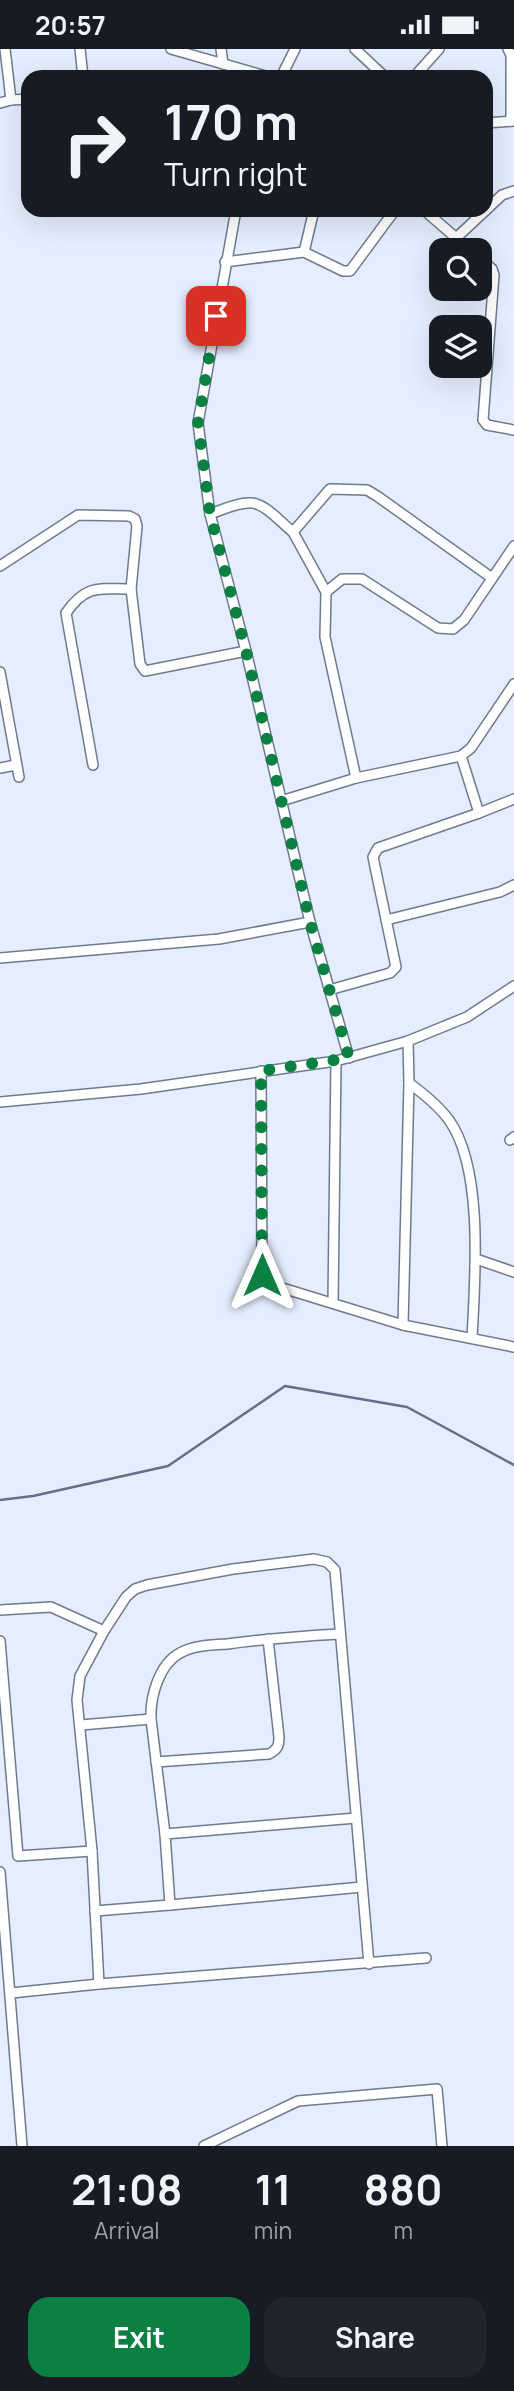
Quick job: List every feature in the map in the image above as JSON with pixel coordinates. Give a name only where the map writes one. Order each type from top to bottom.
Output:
[{"type":"street","points":[[5,49],[11,100]]},
{"type":"street","points":[[80,49],[82,70]]},
{"type":"street","points":[[171,49],[244,70]]},
{"type":"street","points":[[221,49],[223,64]]},
{"type":"street","points":[[284,70],[295,49]]},
{"type":"street","points":[[355,49],[378,70]]},
{"type":"street","points":[[420,70],[439,49]]},
{"type":"street","points":[[493,122],[513,121],[511,55],[508,49]]},
{"type":"street","points":[[0,103],[21,99]]},
{"type":"street","points":[[493,203],[502,195],[514,191]]},
{"type":"street","points":[[235,217],[198,423],[210,514],[246,651],[310,922],[349,1058]]},
{"type":"street","points":[[304,252],[312,217]]},
{"type":"street","points":[[225,262],[304,252],[343,271],[350,271],[390,217]]},
{"type":"street","points":[[432,217],[456,238],[478,217]]},
{"type":"street","points":[[492,269],[494,275],[483,420],[487,425],[514,430]]},
{"type":"street","points":[[293,532],[330,489],[367,491],[492,578]]},
{"type":"street","points":[[210,514],[247,503],[255,504],[262,506],[293,532],[326,592],[325,637],[356,778]]},
{"type":"street","points":[[0,566],[78,515],[129,516],[135,519],[137,526],[131,589],[140,664],[145,671],[246,651]]},
{"type":"street","points":[[326,592],[342,579],[362,579],[438,628],[453,629],[464,620],[514,545]]},
{"type":"street","points":[[93,765],[66,613],[77,597],[92,589],[131,589]]},
{"type":"street","points":[[0,672],[19,777]]},
{"type":"street","points":[[281,801],[356,778],[461,756],[471,748],[514,684]]},
{"type":"street","points":[[461,756],[479,813]]},
{"type":"street","points":[[0,768],[16,765]]},
{"type":"street","points":[[329,990],[390,973],[396,967],[373,857],[378,848],[514,799]]},
{"type":"street","points":[[386,920],[500,892],[514,885]]},
{"type":"street","points":[[0,958],[219,939],[310,922]]},
{"type":"street","points":[[0,1102],[141,1089],[336,1061],[408,1041],[467,1017],[514,986]]},
{"type":"street","points":[[404,1325],[408,1041]]},
{"type":"street","points":[[333,1303],[336,1061]]},
{"type":"street","points":[[261,1071],[262,1275],[265,1283],[404,1325],[514,1347]]},
{"type":"street","points":[[409,1083],[427,1097],[450,1122],[469,1166],[476,1259],[472,1338]]},
{"type":"street","points":[[476,1259],[514,1272]]},
{"type":"street","points":[[99,1983],[92,1851],[77,1686],[80,1676],[104,1631],[126,1597],[135,1589],[233,1569],[314,1559],[327,1562],[335,1570],[369,1964]]},
{"type":"street","points":[[0,1610],[51,1607],[104,1631]]},
{"type":"street","points":[[170,1905],[151,1708],[155,1686],[171,1659],[191,1648],[340,1634]]},
{"type":"street","points":[[156,1762],[269,1755],[274,1752],[278,1747],[279,1737],[268,1639]]},
{"type":"street","points":[[0,1641],[18,1856],[92,1851]]},
{"type":"street","points":[[81,1725],[151,1719]]},
{"type":"street","points":[[164,1834],[356,1818]]},
{"type":"street","points":[[0,1873],[22,2146]]},
{"type":"street","points":[[95,1911],[362,1887]]},
{"type":"street","points":[[11,1993],[99,1983],[426,1958]]},
{"type":"street","points":[[204,2146],[298,2101],[438,2089],[442,2146]]},
{"type":"waterway","points":[[0,1500],[33,1496],[168,1466],[285,1386],[407,1407],[514,1465]]},
{"type":"route","points":[[216,316],[198,423],[210,514],[246,651],[310,922],[349,1058],[261,1071],[262,1275]]}]
